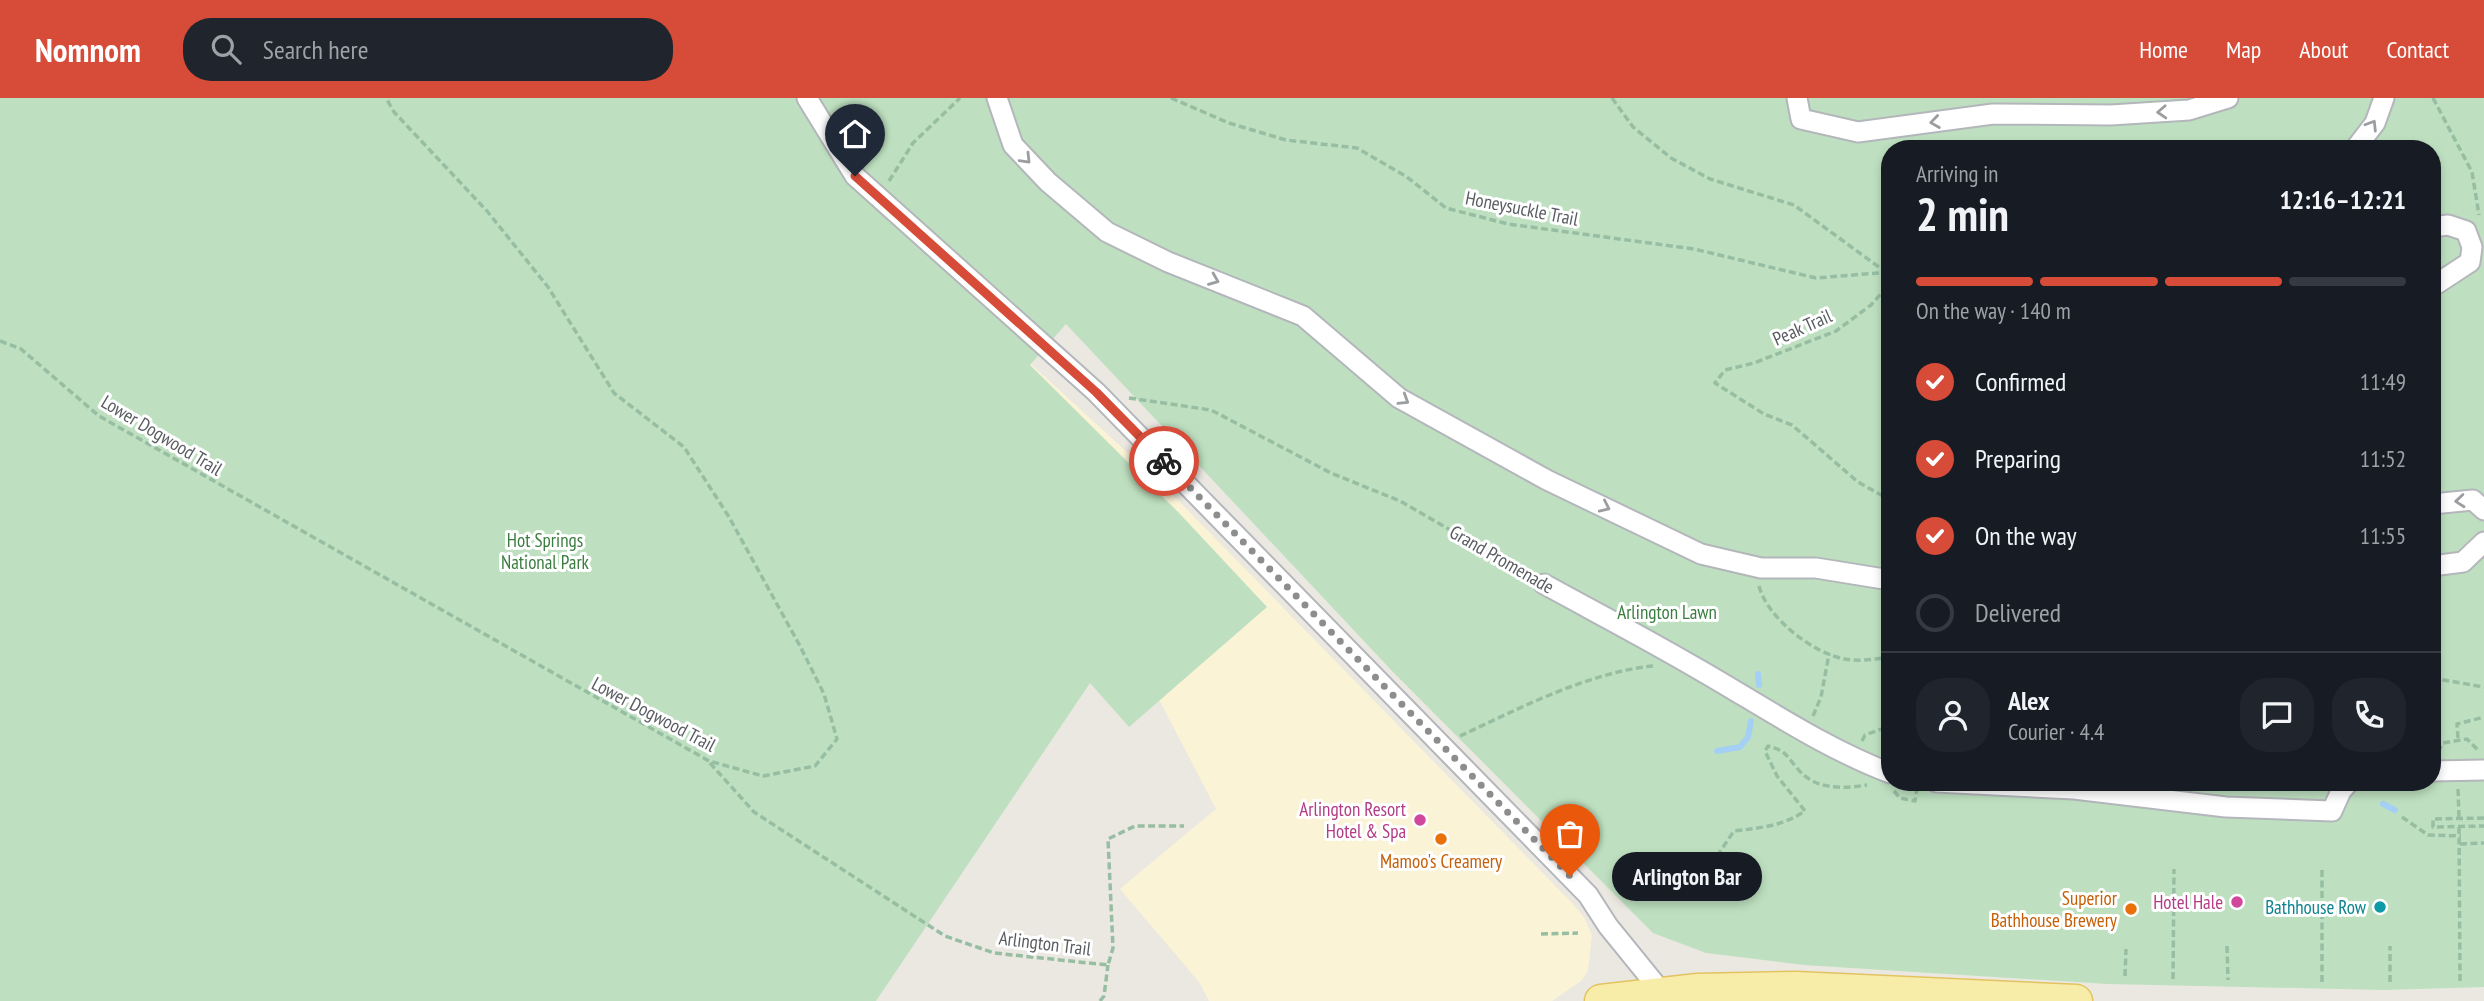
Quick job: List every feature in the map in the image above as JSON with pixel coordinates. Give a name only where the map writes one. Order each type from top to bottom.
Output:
[{"type":"main road","points":[[1601,1001],[1662,998],[1698,990],[1796,988],[2076,1001]]},
{"type":"street","points":[[807,98],[855,176],[877,199],[1096,392],[1442,744],[1588,895],[1662,998]]},
{"type":"street","points":[[997,98],[1013,145],[1048,182],[1107,232],[1168,262],[1303,316],[1399,398],[1547,480],[1701,554],[1760,568],[1816,568],[1881,579]]},
{"type":"street","points":[[1797,98],[1801,119],[1857,132],[1993,114],[2110,115],[2189,110],[2228,98]]},
{"type":"street","points":[[2362,140],[2375,123],[2384,98]]},
{"type":"street","points":[[2441,226],[2448,225],[2466,231],[2472,247],[2470,262],[2441,281]]},
{"type":"street","points":[[2441,503],[2473,500],[2484,510]]},
{"type":"street","points":[[2441,565],[2463,562],[2484,542]]},
{"type":"street","name":"Grand Promenade","points":[[1544,584],[1807,732],[1881,769]]},
{"type":"street","points":[[2441,771],[2484,770]]},
{"type":"street","points":[[2091,791],[2226,807],[2309,811],[2332,811],[2341,791]]},
{"type":"path","name":"Lower Dogwood Trail","points":[[0,341],[21,349],[99,416],[709,761],[763,776],[815,766],[837,739],[824,694],[730,517],[684,447],[614,393],[548,287],[487,211],[394,112],[386,98]]},
{"type":"path","points":[[877,199],[913,142],[960,98]]},
{"type":"path","name":"Honeysuckle Trail","points":[[1171,98],[1229,123],[1286,140],[1357,148],[1407,177],[1446,208],[1508,224],[1694,249],[1816,278],[1881,274]]},
{"type":"path","points":[[1612,98],[1633,127],[1671,158],[1710,179],[1794,205],[1881,267]]},
{"type":"path","points":[[2433,98],[2472,172],[2480,219]]},
{"type":"path","name":"Peak Trail","points":[[1881,293],[1836,331],[1754,363],[1725,370],[1715,383],[1764,414],[1792,425],[1858,482],[1881,495]]},
{"type":"path","name":"Grand Promenade","points":[[1096,392],[1211,411],[1331,473],[1400,501],[1544,584]]},
{"type":"path","points":[[1760,568],[1758,589],[1774,613],[1804,640],[1829,654],[1864,660],[1881,658]]},
{"type":"path","points":[[1807,732],[1821,697],[1829,654]]},
{"type":"path","points":[[1442,744],[1554,694],[1632,668],[1686,663]]},
{"type":"path","points":[[2441,680],[2484,687]]},
{"type":"path","points":[[2458,738],[2457,724],[2484,717]]},
{"type":"path","points":[[1851,756],[1865,736],[1881,730]]},
{"type":"path","points":[[1717,856],[1734,831],[1774,826],[1792,820],[1805,811],[1777,776],[1765,751],[1768,746],[1784,750],[1798,770],[1819,785],[1848,788],[1869,785]]},
{"type":"path","name":"Arlington Trail","points":[[709,761],[754,812],[945,936],[994,953],[1108,965],[1113,935],[1108,839],[1135,826],[1184,826]]},
{"type":"path","points":[[1894,791],[1900,798],[1915,801],[1917,791]]},
{"type":"path","points":[[2458,796],[2459,818]]},
{"type":"path","points":[[2402,817],[2428,835],[2460,836]]},
{"type":"path","points":[[2484,818],[2432,819],[2433,827],[2484,826]]},
{"type":"path","points":[[2459,827],[2460,981]]},
{"type":"path","points":[[2460,844],[2484,843]]},
{"type":"path","points":[[2173,979],[2174,869]]},
{"type":"path","points":[[2322,870],[2322,982]]},
{"type":"path","points":[[1541,934],[1578,933]]},
{"type":"path","points":[[2227,946],[2228,980]]},
{"type":"path","points":[[2390,946],[2390,982]]},
{"type":"path","points":[[2125,976],[2126,949]]},
{"type":"path","points":[[1100,1001],[1104,996],[1108,965]]},
{"type":"shaded area","points":[[983,320],[1166,488],[1571,902],[1584,917],[1592,935],[1588,971],[1581,981],[1552,1001],[1209,1001],[1199,982],[1120,889],[1216,809],[1152,686]]},
{"type":"green space","name":"Hot Springs National Park","points":[[0,98],[2484,98],[2484,987],[2384,990],[2108,984],[1804,965],[1706,953],[1653,933],[1393,672],[1066,324],[1030,365],[1179,513],[1267,607],[1129,727],[1090,683],[876,1001],[0,1001]]},
{"type":"waterway","points":[[1758,674],[1759,685]]},
{"type":"waterway","points":[[1717,751],[1740,747],[1748,737],[1751,721]]},
{"type":"waterway","points":[[2383,804],[2395,810]]},
{"type":"way so far","points":[[1164,461],[1570,876]]},
{"type":"place","name":"Arlington Resort Hotel & Spa","points":[[1420,820]]},
{"type":"place","name":"Mamoo's Creamery","points":[[1441,839]]},
{"type":"place","name":"Arlington Bar","points":[[1570,876]]},
{"type":"place","name":"Hotel Hale","points":[[2237,902]]},
{"type":"place","name":"Bathhouse Row","points":[[2380,907]]},
{"type":"place","name":"Superior Bathhouse Brewery","points":[[2131,909]]},
{"type":"route","points":[[855,176],[955,269],[1096,392],[1164,461]]},
{"type":"park label","name":"Arlington Lawn","points":[[1667,612]]}]
